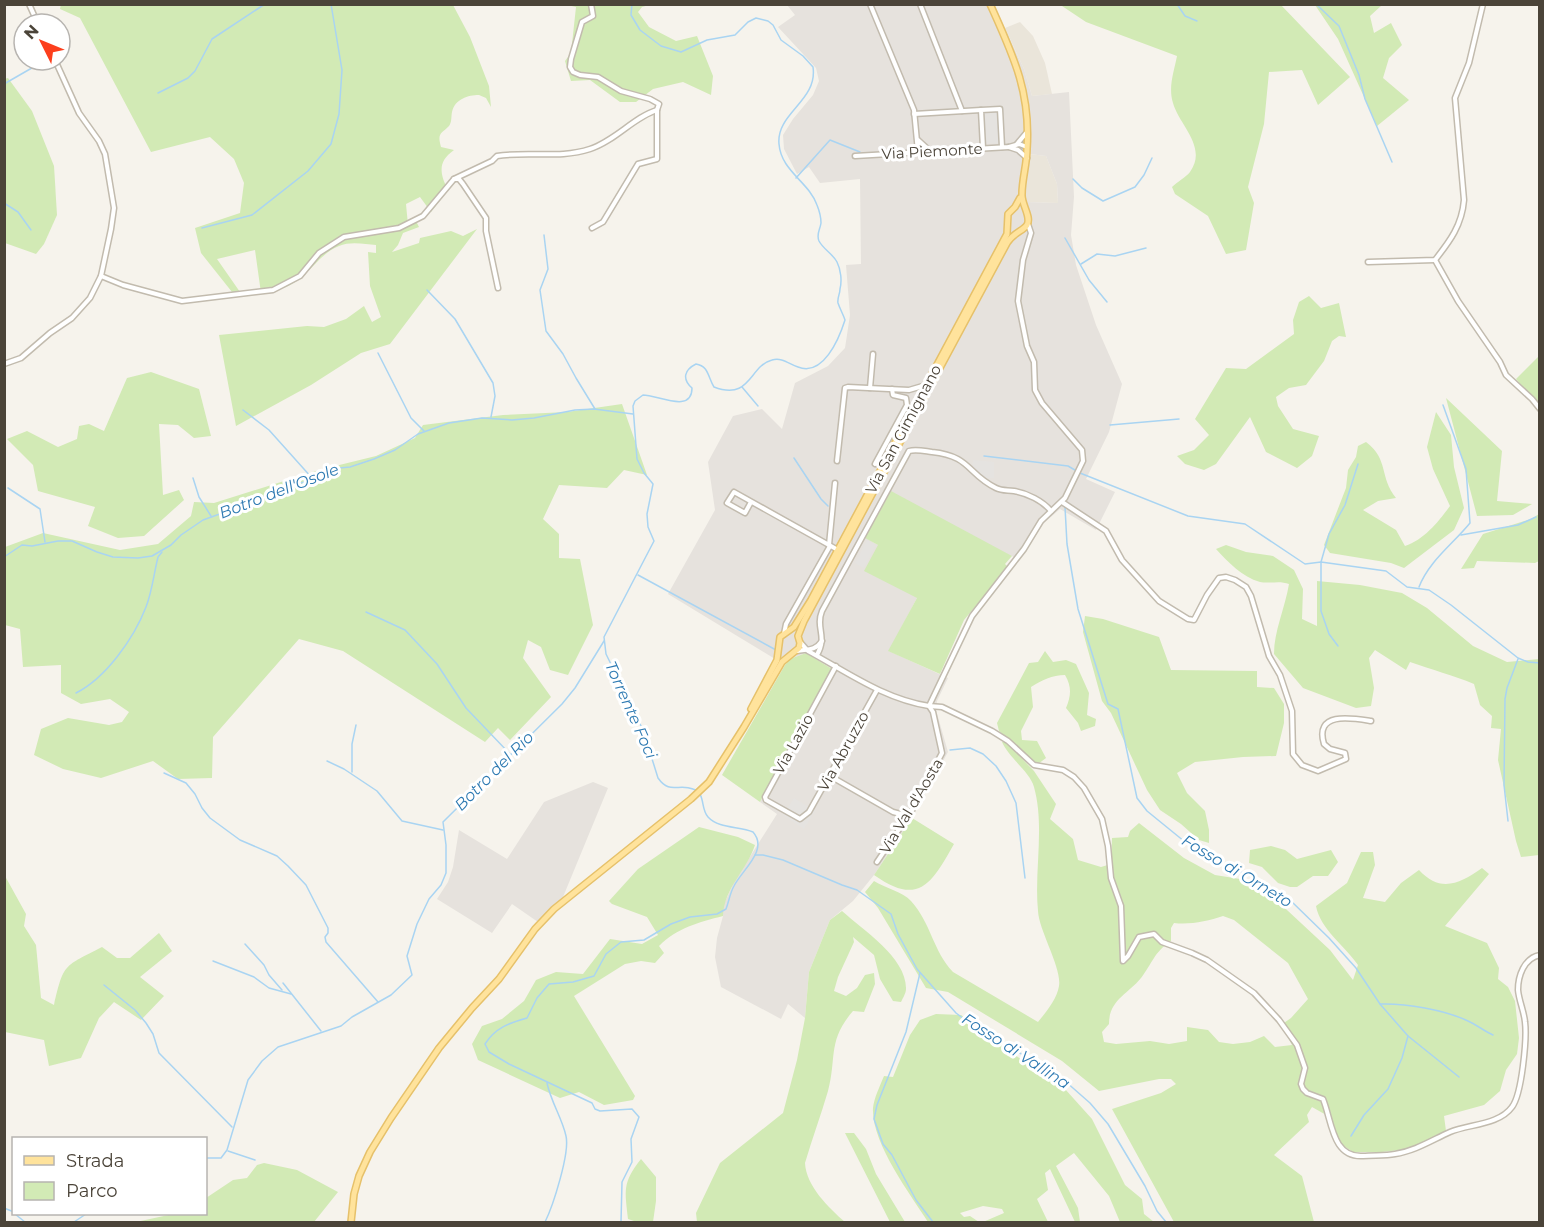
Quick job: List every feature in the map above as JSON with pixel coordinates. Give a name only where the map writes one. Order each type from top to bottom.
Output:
[{"type":"main road","points":[[990,4],[1020,74],[1027,132],[1028,148],[1022,193],[1025,212],[1028,216],[1023,227],[1012,229],[1008,223],[1008,214],[1014,209],[1022,193]]},
{"type":"main road","points":[[1014,209],[1025,212]]},
{"type":"main road","name":"Via San Gimignano","points":[[727,755],[777,660],[779,640],[800,619],[838,550],[1004,240],[1008,231],[1008,223]]},
{"type":"main road","name":"Via San Gimignano","points":[[727,755],[780,664],[793,652],[804,621],[1007,243],[1023,227]]},
{"type":"main road","points":[[787,633],[799,640]]},
{"type":"main road","points":[[780,647],[783,651],[793,652]]},
{"type":"main road","points":[[351,1222],[355,1190],[367,1157],[451,1033],[499,979],[549,913],[693,798],[704,787],[727,755]]},
{"type":"street","points":[[591,4],[593,16],[582,22],[570,67],[575,74],[598,77],[621,91],[659,104],[657,159],[638,164],[603,222],[592,228]]},
{"type":"street","points":[[870,4],[914,114],[918,152]]},
{"type":"street","points":[[920,4],[962,111]]},
{"type":"street","points":[[1435,260],[1458,229],[1463,212],[1461,156],[1455,98],[1469,63],[1483,4]]},
{"type":"street","points":[[4,364],[21,358],[72,318],[90,298],[101,276],[114,208],[109,170],[99,141],[79,113],[60,72]]},
{"type":"street","points":[[914,114],[1000,109],[1002,147]]},
{"type":"street","points":[[101,276],[123,285],[182,301],[273,290],[300,276],[319,252],[345,237],[399,228],[423,216],[454,179],[492,161],[497,156],[568,154],[589,149],[615,136],[649,111],[657,110]]},
{"type":"street","points":[[981,110],[983,148]]},
{"type":"street","name":"Via Piemonte","points":[[855,156],[1009,147],[1017,144],[1027,132]]},
{"type":"street","points":[[917,137],[922,146],[930,151]]},
{"type":"street","points":[[906,152],[914,146],[917,137]]},
{"type":"street","points":[[1017,144],[1028,148]]},
{"type":"street","points":[[1009,147],[1016,149],[1027,158]]},
{"type":"street","points":[[454,179],[459,179],[464,184],[486,218],[486,231],[498,288]]},
{"type":"street","points":[[929,706],[972,616],[1025,548],[1039,523],[1062,502],[1084,459],[1083,452],[1041,402],[1035,390],[1035,363],[1027,347],[1018,302],[1023,260],[1030,237],[1023,227]]},
{"type":"street","points":[[1368,262],[1435,260]]},
{"type":"street","points":[[1435,260],[1458,301],[1500,362],[1506,375],[1527,394],[1539,409]]},
{"type":"street","points":[[870,388],[873,354]]},
{"type":"street","points":[[837,461],[845,389],[849,387],[909,390],[926,385]]},
{"type":"street","points":[[875,464],[908,405],[905,398],[893,394],[892,389]]},
{"type":"street","points":[[909,390],[915,394],[918,401]]},
{"type":"street","points":[[816,655],[822,640],[819,622],[821,613],[909,451],[953,455],[964,461],[990,485],[1001,490],[1020,493],[1044,503],[1051,511]]},
{"type":"street","points":[[787,633],[786,624],[830,546],[835,483]]},
{"type":"street","points":[[751,502],[745,513],[727,503],[734,492],[838,550]]},
{"type":"street","points":[[1062,502],[1106,531],[1122,560],[1159,601],[1188,619],[1194,620],[1219,578],[1226,577],[1246,587],[1269,657],[1283,683],[1292,711],[1292,750],[1302,765],[1318,771],[1335,766],[1346,759],[1345,753],[1330,749],[1324,744],[1323,734],[1332,720],[1349,717],[1371,721]]},
{"type":"street","points":[[799,640],[808,651],[877,690],[910,702],[942,707],[1001,735],[1034,765],[1063,770],[1074,777],[1094,802],[1105,832],[1111,878],[1121,906],[1123,939],[1121,959],[1125,960],[1137,940],[1143,935],[1154,934],[1162,942],[1199,956],[1254,993],[1279,1020],[1300,1053],[1305,1068],[1301,1084],[1303,1089],[1306,1093],[1323,1099],[1339,1146],[1348,1155],[1394,1154],[1412,1150],[1451,1132],[1486,1122],[1504,1114],[1512,1107],[1522,1072],[1525,1028],[1518,991],[1520,978],[1526,962],[1531,957],[1539,955]]},
{"type":"street","points":[[793,652],[819,648]]},
{"type":"street","points":[[819,648],[824,659]]},
{"type":"street","name":"Via Lazio","points":[[809,812],[801,819],[787,813],[766,800],[765,797],[836,666]]},
{"type":"street","name":"Via Abruzzo","points":[[809,812],[877,690]]},
{"type":"street","name":"Via Val d'Aosta","points":[[877,862],[908,816],[942,752],[933,712],[929,706]]},
{"type":"street","points":[[830,776],[896,813],[908,816]]},
{"type":"shaded area","points":[[787,5],[994,5],[1024,69],[1032,96],[1069,92],[1074,197],[1071,235],[1076,265],[1096,325],[1122,384],[1109,432],[1086,479],[1115,492],[1096,530],[1060,509],[1044,523],[1019,561],[1012,556],[866,538],[878,545],[917,598],[889,651],[948,678],[937,701],[936,710],[948,752],[912,818],[874,875],[853,901],[830,920],[809,972],[805,1018],[788,1004],[781,1019],[721,987],[715,957],[717,938],[723,916],[723,906],[734,882],[777,814],[760,802],[832,669],[806,653],[790,659],[785,665],[668,594],[715,510],[708,462],[733,416],[762,409],[782,429],[795,383],[828,366],[845,348],[850,315],[846,265],[861,264],[860,179],[820,183],[809,167],[797,174],[784,149],[783,135],[813,95],[819,81],[816,68],[778,27],[795,15]],"holes":[[[1029,154],[1046,156],[1057,184],[1058,203],[1026,202],[1024,195]]]},
{"type":"shaded area","points":[[1020,22],[1033,36],[1045,63],[1052,94],[1032,96],[1024,69],[1005,28]]},
{"type":"shaded area","points":[[1004,107],[1005,143],[980,144],[979,108]]},
{"type":"shaded area","points":[[1029,154],[1046,156],[1057,184],[1058,203],[1026,202],[1024,195]]},
{"type":"shaded area","points":[[973,460],[994,462],[994,478],[984,478],[972,465]]},
{"type":"shaded area","points":[[867,540],[876,545],[864,568],[855,563]]},
{"type":"shaded area","points":[[593,782],[608,788],[563,897],[538,922],[512,904],[492,933],[437,899],[448,882],[453,867],[459,830],[507,859],[544,802]]},
{"type":"shaded area","points":[[794,798],[815,811],[804,829],[783,815]]},
{"type":"green space","points":[[61,4],[453,5],[470,37],[489,86],[491,107],[486,98],[479,95],[466,97],[456,104],[450,124],[440,136],[441,147],[454,150],[445,159],[442,168],[443,179],[448,190],[431,212],[420,197],[406,204],[408,225],[416,221],[419,227],[403,233],[392,252],[419,243],[420,238],[451,231],[463,236],[477,229],[390,344],[361,353],[311,385],[236,426],[219,335],[307,326],[324,327],[346,319],[364,306],[372,322],[381,317],[370,286],[368,252],[376,253],[376,245],[343,244],[324,255],[289,286],[261,293],[255,250],[217,259],[240,292],[232,292],[201,253],[195,228],[240,213],[244,183],[234,159],[210,137],[151,152],[80,18],[72,14],[72,12],[60,9]]},
{"type":"green space","points":[[567,5],[649,5],[642,7],[638,12],[649,27],[676,41],[697,36],[713,76],[711,95],[683,82],[653,89],[636,102],[620,102],[590,80],[571,81],[565,61],[571,53],[576,7]]},
{"type":"green space","points":[[1042,5],[1281,5],[1350,77],[1318,105],[1302,70],[1269,72],[1264,124],[1248,187],[1254,203],[1246,250],[1226,254],[1208,216],[1175,194],[1172,187],[1190,172],[1195,163],[1196,154],[1190,136],[1173,103],[1171,91],[1177,56],[1086,22],[1062,6]]},
{"type":"green space","points":[[1315,5],[1382,5],[1370,16],[1374,33],[1391,23],[1402,45],[1389,58],[1383,78],[1409,100],[1377,126],[1338,39]]},
{"type":"green space","points":[[8,78],[32,111],[54,166],[57,215],[44,244],[36,254],[5,243],[4,79]]},
{"type":"green space","points":[[1309,296],[1321,308],[1339,303],[1346,337],[1339,336],[1332,341],[1324,361],[1306,385],[1289,388],[1276,397],[1278,406],[1293,429],[1319,436],[1312,456],[1297,468],[1266,452],[1250,417],[1216,464],[1204,470],[1185,464],[1177,456],[1194,450],[1209,435],[1195,419],[1226,368],[1246,369],[1294,334],[1293,320],[1299,302]]},
{"type":"green space","points":[[1539,356],[1539,406],[1516,379]]},
{"type":"green space","points":[[151,372],[199,389],[211,436],[194,438],[178,425],[159,424],[163,495],[179,490],[184,500],[144,536],[118,538],[88,526],[95,507],[38,491],[33,465],[7,439],[27,431],[58,447],[77,439],[79,426],[89,424],[104,431],[127,378]]},
{"type":"green space","points":[[1446,398],[1502,451],[1497,501],[1532,504],[1513,515],[1477,516]]},
{"type":"green space","points":[[622,404],[647,475],[624,470],[607,488],[559,485],[543,519],[559,534],[559,558],[580,559],[593,625],[568,675],[550,670],[541,647],[528,640],[523,658],[551,697],[510,740],[498,728],[485,742],[343,651],[299,639],[213,737],[212,778],[178,779],[153,761],[101,778],[63,769],[34,755],[41,729],[68,718],[109,725],[122,722],[129,712],[110,699],[81,704],[61,693],[61,665],[23,667],[20,629],[5,625],[5,547],[43,533],[120,550],[158,544],[191,516],[194,502],[214,503],[319,470],[376,456],[415,438],[423,425],[503,415],[567,412]]},
{"type":"green space","points":[[1436,412],[1451,435],[1454,467],[1464,508],[1454,530],[1404,568],[1391,563],[1330,553],[1324,545],[1346,488],[1348,470],[1356,457],[1358,446],[1366,442],[1378,455],[1387,483],[1396,498],[1378,501],[1363,510],[1396,530],[1405,546],[1425,535],[1446,512],[1450,506],[1433,469],[1427,447]]},
{"type":"green space","points":[[891,491],[1012,556],[1005,564],[1008,567],[964,620],[940,674],[888,651],[917,598],[864,571],[878,545],[865,538]]},
{"type":"green space","points":[[1539,514],[1539,561],[1535,563],[1477,561],[1474,568],[1461,569],[1483,534],[1531,519]]},
{"type":"green space","points":[[1226,545],[1246,552],[1273,556],[1294,570],[1303,589],[1302,619],[1317,626],[1317,581],[1360,585],[1402,593],[1427,608],[1473,646],[1507,662],[1539,659],[1539,855],[1521,857],[1498,760],[1501,729],[1491,728],[1492,716],[1480,705],[1474,684],[1410,662],[1406,670],[1375,650],[1369,658],[1374,688],[1371,706],[1356,708],[1303,688],[1274,654],[1289,584],[1260,582],[1247,577],[1216,549]]},
{"type":"green space","points":[[1085,616],[1103,619],[1159,637],[1171,670],[1257,671],[1257,687],[1274,688],[1284,704],[1284,723],[1276,756],[1195,762],[1177,773],[1187,793],[1205,811],[1209,843],[1199,840],[1160,810],[1147,790],[1111,713],[1102,701],[1083,632]]},
{"type":"green space","points":[[1045,651],[1053,662],[1066,660],[1076,664],[1089,693],[1087,715],[1096,719],[1095,726],[1081,731],[1078,723],[1066,708],[1070,692],[1065,675],[1047,678],[1031,687],[1033,707],[1021,731],[1022,740],[1037,741],[1046,758],[1038,764],[1032,762],[999,731],[997,723],[1029,663],[1038,662]]},
{"type":"green space","points":[[806,653],[832,669],[760,802],[722,775],[785,665],[790,659]]},
{"type":"green space","points":[[1002,742],[1006,742],[1034,771],[1056,804],[1050,819],[1073,839],[1078,860],[1101,867],[1111,864],[1112,838],[1128,837],[1130,831],[1139,823],[1184,858],[1215,875],[1240,879],[1273,897],[1330,950],[1353,980],[1358,965],[1322,922],[1316,906],[1347,883],[1361,852],[1373,852],[1375,865],[1363,898],[1385,902],[1401,883],[1419,870],[1435,882],[1450,884],[1482,868],[1489,874],[1445,926],[1487,943],[1499,968],[1498,979],[1508,987],[1515,1001],[1519,1038],[1517,1054],[1506,1070],[1500,1091],[1484,1105],[1444,1116],[1446,1131],[1409,1149],[1382,1152],[1353,1152],[1336,1141],[1328,1116],[1312,1107],[1307,1115],[1309,1122],[1274,1155],[1302,1176],[1314,1222],[1174,1222],[1112,1109],[1161,1093],[1176,1084],[1171,1079],[1159,1079],[1099,1091],[1062,1061],[948,992],[926,988],[878,908],[865,892],[874,881],[908,898],[923,918],[946,964],[953,972],[1038,1022],[1056,996],[1059,978],[1039,919],[1037,880],[1039,817],[1034,787],[1032,781]],"holes":[[[1223,916],[1234,920],[1288,963],[1308,999],[1291,1018],[1281,1025],[1292,1045],[1275,1047],[1264,1036],[1250,1042],[1233,1044],[1219,1042],[1208,1030],[1187,1027],[1187,1041],[1169,1044],[1150,1041],[1116,1044],[1104,1042],[1102,1032],[1109,1024],[1115,1003],[1136,984],[1161,949],[1171,941],[1171,928],[1174,923],[1199,922]]]},
{"type":"green space","points":[[912,818],[954,844],[931,879],[923,886],[913,890],[889,884],[874,875]]},
{"type":"green space","points":[[699,827],[738,837],[755,845],[731,888],[723,916],[697,923],[673,935],[659,946],[664,953],[655,963],[641,961],[625,964],[574,996],[635,1096],[633,1100],[604,1105],[579,1092],[560,1098],[478,1060],[472,1044],[482,1026],[502,1019],[524,1001],[536,980],[556,972],[583,974],[610,939],[642,944],[658,935],[647,917],[609,901],[638,869]]},
{"type":"green space","points":[[1271,846],[1285,850],[1297,859],[1331,850],[1338,862],[1328,876],[1313,876],[1297,887],[1290,887],[1278,883],[1262,867],[1249,863],[1250,850]]},
{"type":"green space","points":[[5,876],[26,914],[24,926],[36,945],[41,998],[54,1005],[64,973],[80,958],[102,947],[117,958],[130,958],[159,933],[172,951],[140,977],[164,996],[141,1020],[114,1002],[99,1018],[81,1058],[49,1066],[44,1040],[5,1032]]},
{"type":"green space","points":[[842,911],[892,956],[899,966],[906,989],[901,1002],[893,1001],[880,979],[874,955],[853,937],[854,942],[834,991],[846,996],[857,988],[865,975],[874,973],[875,984],[864,1012],[853,1011],[839,1032],[828,1091],[805,1163],[806,1172],[814,1188],[845,1222],[697,1222],[696,1213],[720,1163],[783,1113],[805,1018],[809,972],[830,920]]},
{"type":"green space","points":[[936,1014],[961,1015],[990,1033],[1015,1055],[1065,1089],[1092,1119],[1125,1185],[1142,1199],[1144,1214],[1154,1222],[1120,1222],[1109,1196],[1074,1153],[1056,1166],[1078,1208],[1080,1222],[1075,1222],[1050,1169],[1045,1173],[1048,1190],[1037,1199],[1048,1222],[983,1222],[1004,1213],[1002,1209],[983,1206],[960,1213],[964,1217],[970,1216],[979,1222],[928,1222],[885,1152],[874,1122],[873,1108],[884,1076],[893,1077],[910,1035],[920,1020]]},
{"type":"green space","points":[[845,1133],[854,1133],[866,1149],[876,1174],[905,1222],[890,1222]]},
{"type":"green space","points":[[641,1159],[656,1177],[653,1222],[637,1222],[628,1219],[626,1187]]},
{"type":"green space","points":[[264,1163],[297,1170],[338,1192],[314,1222],[136,1222],[168,1215],[207,1215],[207,1197],[233,1180],[247,1178],[257,1165]]},
{"type":"waterway","points":[[158,93],[188,78],[195,71],[212,39],[265,4]]},
{"type":"waterway","points":[[202,228],[252,215],[308,171],[331,144],[339,114],[342,70],[331,4]]},
{"type":"waterway","name":"Torrente Foci","points":[[621,1222],[622,1182],[632,1162],[631,1139],[639,1117],[632,1109],[600,1111],[595,1109],[592,1103],[509,1064],[489,1052],[485,1044],[503,1027],[527,1018],[537,998],[549,984],[573,982],[594,976],[606,954],[621,942],[644,940],[671,924],[690,917],[717,914],[726,909],[733,889],[752,860],[758,846],[753,832],[718,824],[708,817],[697,791],[666,786],[658,778],[643,730],[606,654],[604,637],[654,541],[648,527],[647,514],[653,484],[637,459],[633,406],[635,401],[643,395],[680,402],[686,400],[691,396],[692,388],[686,375],[689,369],[696,364],[706,370],[714,387],[726,390],[735,390],[743,386],[764,363],[772,360],[782,360],[807,369],[815,367],[829,354],[839,337],[845,320],[838,301],[841,283],[839,268],[835,259],[818,239],[821,221],[817,205],[785,162],[779,144],[784,124],[809,89],[813,79],[813,67],[803,56],[781,40],[773,25],[756,18],[748,22],[735,35],[707,40],[681,52],[661,46],[640,30],[631,15],[632,4]]},
{"type":"waterway","points":[[1177,4],[1185,16],[1197,21]]},
{"type":"waterway","points":[[1316,4],[1339,26],[1359,75],[1365,99],[1392,162]]},
{"type":"waterway","points":[[4,84],[25,72]]},
{"type":"waterway","points":[[796,178],[830,140],[860,152]]},
{"type":"waterway","points":[[1073,179],[1082,188],[1103,201],[1135,187],[1152,158]]},
{"type":"waterway","points":[[4,203],[18,212],[31,230]]},
{"type":"waterway","points":[[544,235],[548,269],[540,290],[546,331],[563,354],[595,409]]},
{"type":"waterway","points":[[1065,238],[1089,280],[1107,302]]},
{"type":"waterway","points":[[1081,264],[1097,254],[1115,256],[1146,248]]},
{"type":"waterway","points":[[427,290],[455,319],[493,383],[495,396],[491,417]]},
{"type":"waterway","points":[[378,353],[411,418],[424,431]]},
{"type":"waterway","points":[[742,387],[758,406]]},
{"type":"waterway","points":[[1419,587],[1435,561],[1470,523],[1466,469],[1443,405]]},
{"type":"waterway","name":"Botro dell'Osole","points":[[4,557],[22,545],[32,546],[58,541],[72,541],[113,557],[152,556],[171,545],[203,520],[291,485],[305,482],[329,469],[350,467],[374,459],[395,450],[418,434],[449,423],[482,418],[512,420],[534,418],[575,410],[594,409],[633,414]]},
{"type":"waterway","points":[[243,410],[269,430],[312,478]]},
{"type":"waterway","points":[[1110,425],[1179,419]]},
{"type":"waterway","points":[[984,456],[1068,466],[1080,473],[1188,516],[1245,524],[1305,564],[1321,562],[1386,571],[1407,587],[1429,590],[1518,658],[1540,663]]},
{"type":"waterway","points":[[794,458],[828,506]]},
{"type":"waterway","points":[[1338,646],[1329,634],[1321,611],[1321,562],[1329,534],[1345,505],[1358,464]]},
{"type":"waterway","points":[[193,478],[199,497],[211,516]]},
{"type":"waterway","points":[[8,488],[40,509],[45,542]]},
{"type":"waterway","name":"Fosso di Orneto","points":[[1065,507],[1067,544],[1078,609],[1108,704],[1118,709],[1137,798],[1147,811],[1190,846],[1211,859],[1255,878],[1291,901],[1356,968],[1380,1004],[1408,1036],[1402,1058],[1388,1089],[1364,1115],[1351,1136]]},
{"type":"waterway","points":[[1461,535],[1518,525],[1536,517]]},
{"type":"waterway","points":[[76,693],[98,678],[118,656],[134,631],[148,601],[158,557],[162,552]]},
{"type":"waterway","points":[[638,575],[776,650]]},
{"type":"waterway","points":[[366,612],[405,630],[437,664],[466,708],[510,754]]},
{"type":"waterway","name":"Botro del Rio","points":[[207,1158],[221,1158],[227,1150],[248,1080],[262,1061],[278,1047],[341,1026],[352,1017],[391,995],[412,975],[407,956],[417,924],[429,899],[441,885],[446,873],[443,822],[562,704],[575,688],[604,641]]},
{"type":"waterway","points":[[1508,821],[1504,785],[1505,699],[1518,659]]},
{"type":"waterway","points":[[352,772],[352,744],[356,725]]},
{"type":"waterway","points":[[950,750],[970,748],[983,754],[996,766],[1006,781],[1016,803],[1025,878]]},
{"type":"waterway","points":[[327,761],[344,769],[377,791],[402,821],[443,830]]},
{"type":"waterway","points":[[164,773],[186,783],[210,818],[240,840],[277,856],[306,885],[328,928],[326,942],[378,1002]]},
{"type":"waterway","name":"Fosso di Vallina","points":[[755,855],[783,860],[857,890],[891,914],[898,934],[917,969],[956,1013],[977,1029],[1057,1074],[1090,1103],[1108,1124],[1145,1186],[1157,1211],[1166,1222]]},
{"type":"waterway","points":[[245,944],[282,990]]},
{"type":"waterway","points":[[213,961],[254,977],[269,988],[291,994]]},
{"type":"waterway","points":[[920,973],[906,1032],[877,1105],[874,1119],[883,1144],[892,1155],[916,1200],[933,1222]]},
{"type":"waterway","points":[[283,983],[321,1031]]},
{"type":"waterway","points":[[104,985],[135,1010],[153,1034],[159,1053],[232,1127]]},
{"type":"waterway","points":[[1380,1004],[1413,1006],[1448,1014],[1468,1021],[1493,1035]]},
{"type":"waterway","points":[[1408,1036],[1459,1077]]},
{"type":"waterway","points":[[545,1222],[560,1179],[567,1144],[564,1129],[547,1083]]},
{"type":"waterway","points":[[228,1151],[255,1160]]},
{"type":"waterway","name":"Botro del Rio","points":[[4,1208],[12,1211]]},
{"type":"waterway","name":"Botro del Rio","points":[[16,1215],[25,1222]]},
{"type":"waterway","name":"Botro del Rio","points":[[74,1222],[84,1215]]}]
